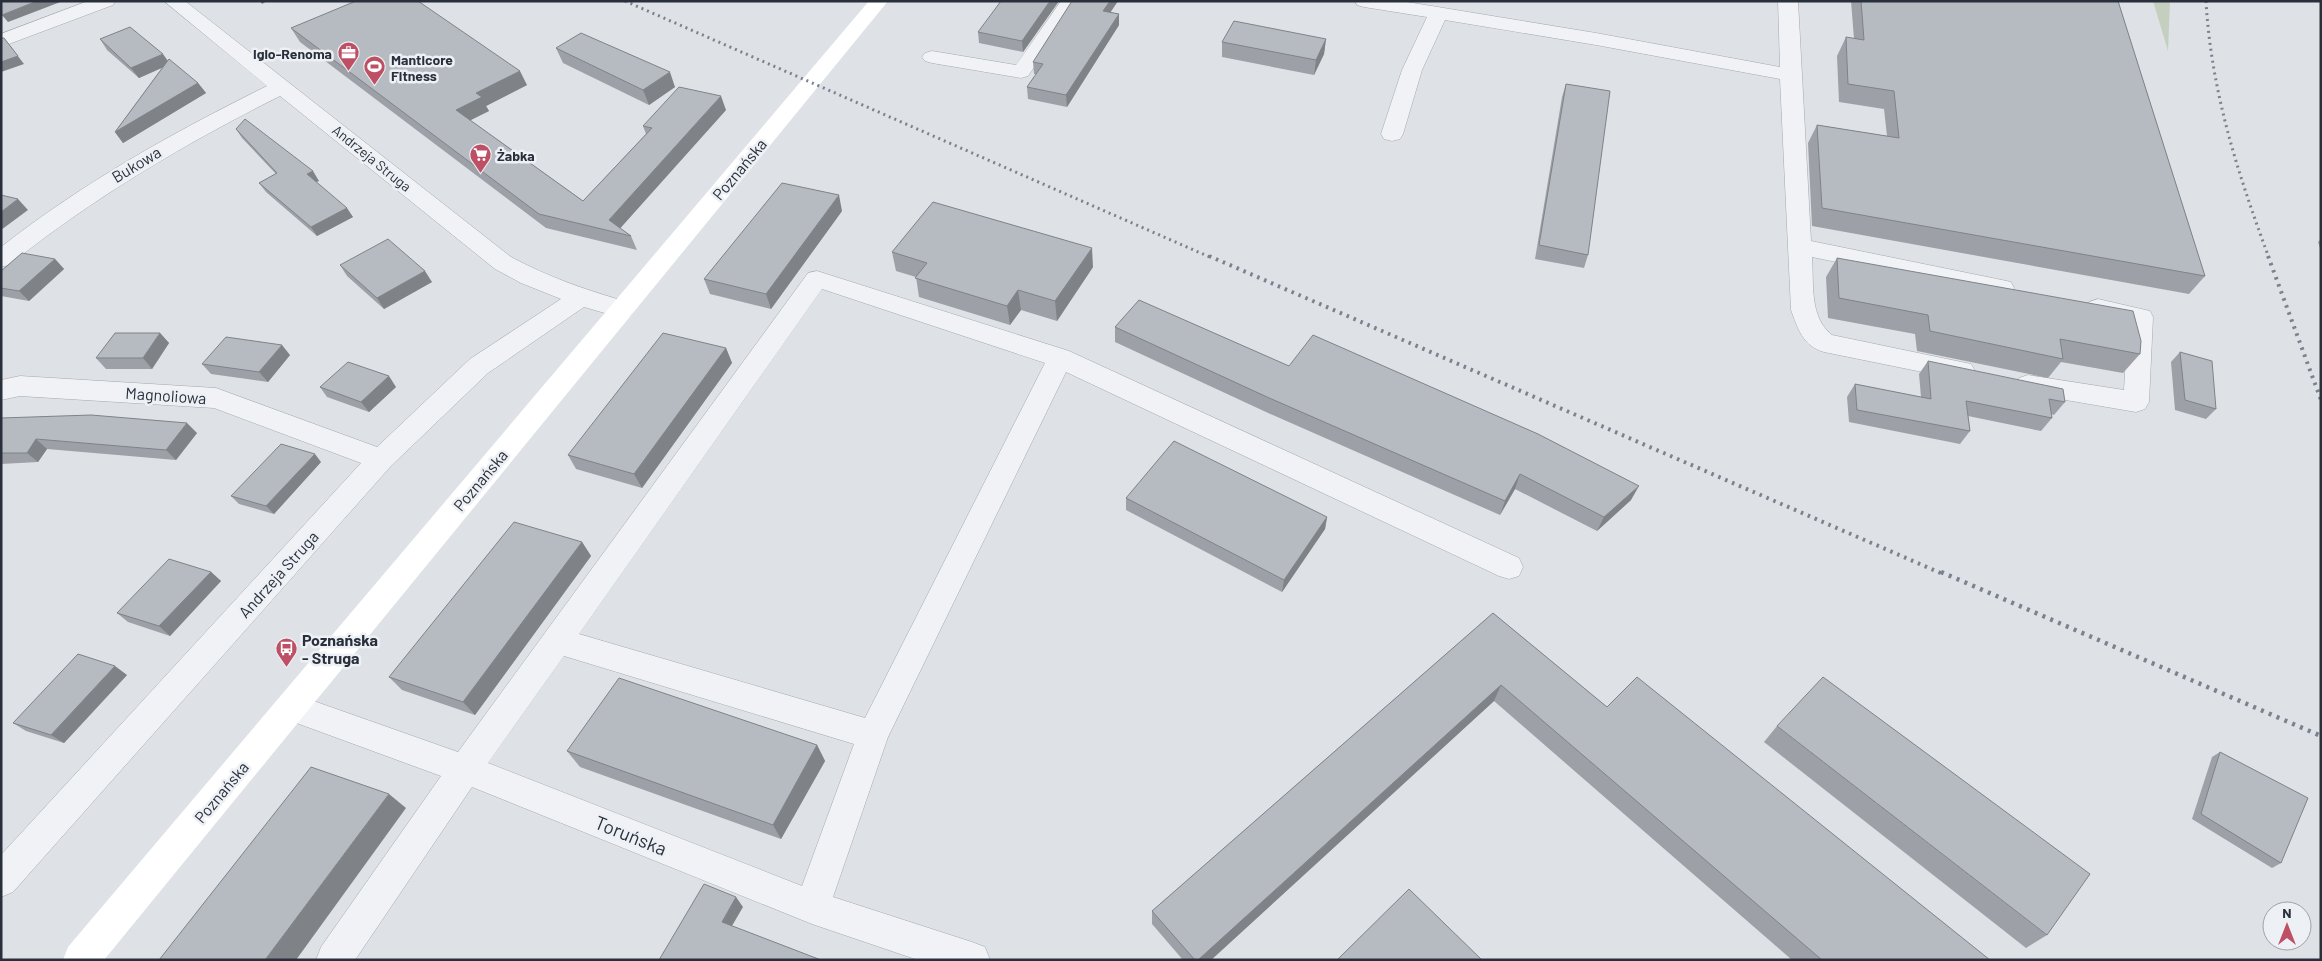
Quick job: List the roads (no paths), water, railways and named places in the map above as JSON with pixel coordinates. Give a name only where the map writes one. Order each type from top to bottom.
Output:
[{"type":"main road","name":"Poznańska","points":[[81,960],[879,1]]},
{"type":"street","points":[[1,41],[106,1]]},
{"type":"street","name":"Andrzeja Struga","points":[[173,1],[503,263],[529,277],[581,297],[622,309]]},
{"type":"street","points":[[932,57],[1021,72],[1071,1]]},
{"type":"street","points":[[1364,1],[1596,39],[1790,74]]},
{"type":"street","points":[[1788,1],[1790,74],[1803,310],[1810,332],[1824,342],[2055,391],[2136,402],[2141,317],[2073,303]]},
{"type":"street","points":[[1392,134],[1412,70],[1438,14]]},
{"type":"street","name":"Bukowa","points":[[1,259],[63,211],[127,169],[195,131],[282,87]]},
{"type":"street","points":[[1800,247],[2024,293]]},
{"type":"street","points":[[334,960],[556,640],[818,279],[1060,358],[1509,567]]},
{"type":"street","name":"Andrzeja Struga","points":[[1,880],[381,460],[479,366],[581,297]]},
{"type":"street","points":[[812,907],[872,735],[1060,358]]},
{"type":"street","name":"Magnoliowa","points":[[1,390],[20,386],[216,398],[381,460]]},
{"type":"street","points":[[556,640],[872,735]]},
{"type":"street","name":"Toruńska","points":[[292,707],[465,769],[812,907],[972,960]]},
{"type":"railway","points":[[625,1],[1212,258]]},
{"type":"railway","points":[[2206,1],[2209,34],[2220,100],[2237,164],[2269,258]]},
{"type":"railway","points":[[1209,256],[1943,574]]},
{"type":"railway","points":[[2268,256],[2321,400]]},
{"type":"railway","points":[[1941,572],[2321,736]]},
{"type":"place","name":"Iglo-Renoma","points":[[348,72]]},
{"type":"place","name":"Manticore Fitness","points":[[375,86]]},
{"type":"place","name":"Żabka","points":[[481,174]]},
{"type":"place","name":"Poznańska - Struga","points":[[286,667]]}]
